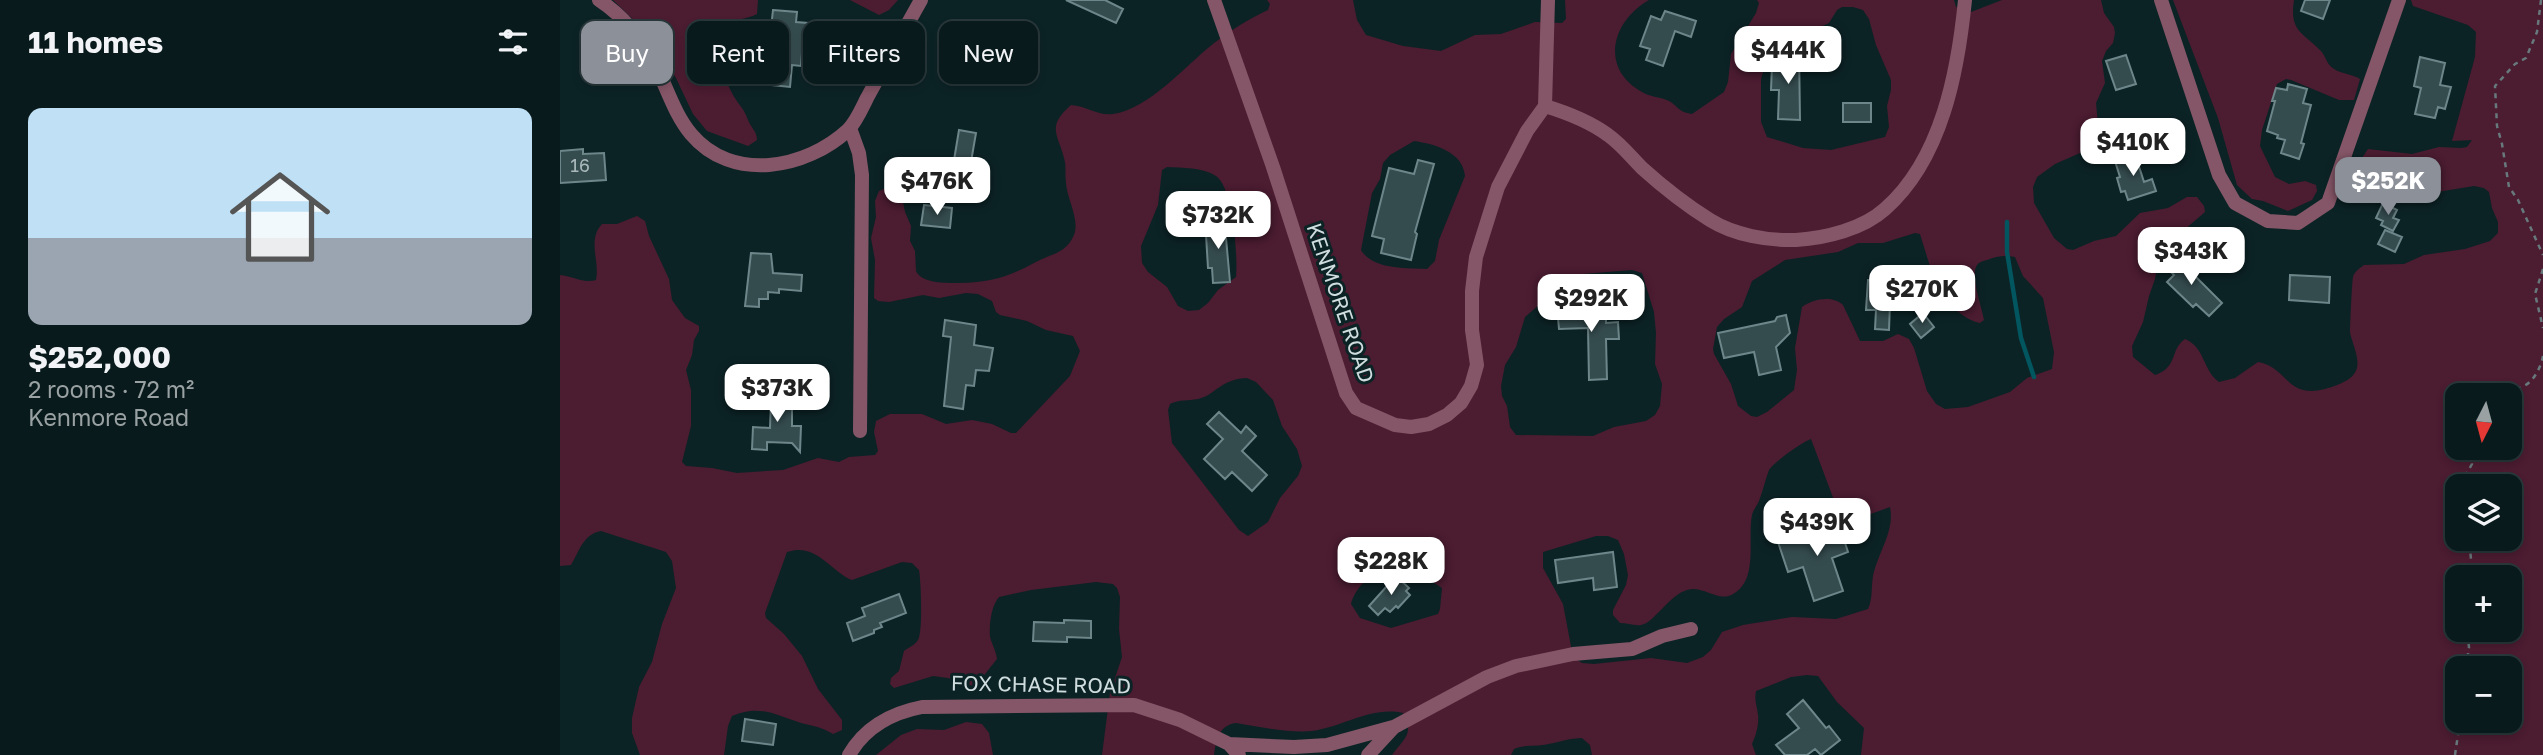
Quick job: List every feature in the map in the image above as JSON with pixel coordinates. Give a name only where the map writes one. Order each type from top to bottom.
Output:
[{"type":"street","points":[[599,0],[618,12],[635,31],[650,55],[675,109],[692,135],[709,150],[735,163],[760,166],[782,163],[817,151],[850,128],[921,0]]},
{"type":"street","name":"KENMORE ROAD","points":[[1214,0],[1273,167],[1346,393],[1356,408],[1395,425],[1411,427],[1430,424],[1461,403],[1471,386],[1477,365],[1472,330],[1472,291],[1476,257],[1498,187],[1527,131],[1545,106]]},
{"type":"street","points":[[1548,0],[1545,106],[1576,117],[1610,136],[1644,170],[1712,221],[1742,233],[1778,240],[1815,239],[1851,228],[1885,210],[1920,168],[1944,113],[1961,39],[1965,0]]},
{"type":"street","points":[[2161,0],[2219,175],[2235,203],[2268,221],[2298,223],[2328,203],[2399,0]]},
{"type":"street","points":[[850,128],[859,153],[862,175],[860,431]]},
{"type":"street","points":[[1234,750],[1327,745],[1394,727],[1451,695],[1516,666],[1573,654],[1632,649],[1662,636],[1691,629]]},
{"type":"street","name":"FOX CHASE ROAD","points":[[849,755],[867,731],[878,723],[903,711],[939,705],[1134,705],[1180,720],[1234,750]]},
{"type":"street","points":[[1368,755],[1394,727]]},
{"type":"path","points":[[2541,0],[2537,32],[2526,58],[2515,64],[2495,86],[2497,126],[2509,187],[2518,200],[2543,256]]},
{"type":"path","points":[[2543,269],[2535,294],[2543,328]]},
{"type":"path","points":[[2522,387],[2527,385],[2541,366],[2543,356]]},
{"type":"path","points":[[2455,755],[2458,733]]},
{"type":"shaded area","points":[[613,0],[758,0],[757,14],[750,17],[735,21],[687,21],[687,84],[728,84],[757,140],[748,146],[707,131],[693,114],[673,73],[673,21],[635,21]]},
{"type":"shaded area","points":[[850,0],[898,0],[889,10],[879,15]]},
{"type":"shaded area","points":[[1267,0],[1353,0],[1357,20],[1366,35],[1403,46],[1441,51],[1475,35],[1501,34],[1535,22],[1562,23],[1566,19],[1565,0],[1649,0],[1636,9],[1619,32],[1616,58],[1620,70],[1628,82],[1642,92],[1669,101],[1681,111],[1692,114],[1724,92],[1728,82],[1731,54],[1756,13],[1759,3],[1757,0],[1954,0],[1956,7],[1971,12],[2002,0],[2101,0],[2104,13],[2115,33],[2113,43],[2102,61],[2105,83],[2096,103],[2097,135],[2080,153],[2055,164],[2037,177],[2033,187],[2034,203],[2054,238],[2067,249],[2073,250],[2116,236],[2140,213],[2168,208],[2187,197],[2197,197],[2205,212],[2170,242],[2159,257],[2143,322],[2132,346],[2133,357],[2155,375],[2167,368],[2180,343],[2185,339],[2200,353],[2219,382],[2235,378],[2258,362],[2276,370],[2302,390],[2312,391],[2341,383],[2352,377],[2356,370],[2357,359],[2350,328],[2353,277],[2359,269],[2364,265],[2404,264],[2424,255],[2465,249],[2490,241],[2498,233],[2498,222],[2489,192],[2484,188],[2474,186],[2437,192],[2422,188],[2395,187],[2363,168],[2362,158],[2368,149],[2412,154],[2439,147],[2467,147],[2472,140],[2452,141],[2475,57],[2476,32],[2468,25],[2413,6],[2411,0],[2543,0],[2543,755],[1861,755],[1864,728],[1837,702],[1818,676],[1807,675],[1791,677],[1756,691],[1758,722],[1752,744],[1756,755],[1592,755],[1590,745],[1582,738],[1518,747],[1511,755],[1392,755],[1404,740],[1408,726],[1403,713],[1380,712],[1312,731],[1230,724],[1219,734],[1214,755],[1102,755],[1110,693],[1122,657],[1120,597],[1113,584],[1096,582],[999,597],[992,610],[990,627],[990,637],[997,659],[977,684],[973,686],[933,676],[894,688],[890,684],[891,678],[899,671],[904,651],[917,642],[920,635],[919,570],[912,563],[902,562],[852,580],[822,558],[797,550],[787,552],[765,613],[766,618],[802,656],[818,689],[842,720],[842,730],[833,734],[775,714],[751,711],[732,716],[724,755],[640,755],[632,733],[632,718],[639,687],[652,662],[662,624],[676,588],[672,561],[666,552],[601,531],[586,540],[571,565],[560,566],[560,275],[596,280],[595,237],[602,224],[617,224],[637,216],[645,221],[669,279],[672,300],[685,318],[699,326],[686,370],[691,390],[691,426],[682,462],[686,466],[737,473],[783,470],[818,458],[839,462],[849,457],[875,455],[878,451],[874,432],[876,421],[890,414],[922,414],[946,424],[972,420],[1016,433],[1070,376],[1080,351],[1073,336],[1000,315],[992,301],[978,294],[966,293],[939,298],[923,295],[889,302],[878,301],[874,298],[875,260],[871,238],[876,217],[875,201],[879,191],[884,189],[902,197],[911,226],[910,241],[915,251],[916,271],[929,281],[960,283],[991,280],[1057,253],[1071,241],[1075,229],[1065,162],[1056,132],[1058,120],[1063,113],[1071,105],[1113,114],[1140,104],[1219,39],[1268,10],[1270,4]],"holes":[[[1853,7],[1863,10],[1869,19],[1876,45],[1891,80],[1887,106],[1889,127],[1885,137],[1831,150],[1803,148],[1767,137],[1761,122],[1761,79],[1767,58],[1829,23],[1837,10]],[[1414,141],[1431,144],[1454,155],[1463,168],[1465,176],[1439,240],[1435,261],[1427,269],[1382,265],[1366,257],[1361,250],[1372,193],[1380,179],[1383,163],[1390,155]],[[1167,167],[1199,169],[1211,173],[1222,183],[1227,193],[1233,223],[1236,277],[1218,290],[1199,310],[1188,311],[1178,306],[1167,287],[1148,272],[1142,263],[1141,246],[1158,205],[1162,170]],[[1915,233],[1920,234],[1940,299],[1969,319],[1980,323],[1984,320],[1976,284],[1977,265],[1997,257],[2015,257],[2023,276],[2043,298],[2054,352],[2052,369],[2027,378],[2010,392],[1968,407],[1945,409],[1936,404],[1927,391],[1909,339],[1898,334],[1883,341],[1860,341],[1843,305],[1834,300],[1822,299],[1802,307],[1795,348],[1797,370],[1794,390],[1767,412],[1757,417],[1751,416],[1738,406],[1731,384],[1714,354],[1717,327],[1742,307],[1752,281],[1785,260],[1838,252],[1858,243],[1883,243]],[[1632,270],[1642,273],[1654,312],[1655,364],[1662,384],[1660,406],[1655,415],[1646,421],[1614,427],[1593,436],[1516,435],[1510,427],[1501,386],[1505,365],[1516,347],[1525,317],[1549,296],[1553,286],[1570,275]],[[1247,378],[1256,382],[1273,400],[1282,426],[1297,449],[1302,466],[1298,476],[1280,498],[1268,522],[1248,536],[1239,530],[1172,443],[1168,410],[1170,404],[1204,397],[1224,384]],[[1811,439],[1843,524],[1890,507],[1890,525],[1875,567],[1868,609],[1836,619],[1792,617],[1743,625],[1722,632],[1711,650],[1703,657],[1687,663],[1651,658],[1594,664],[1582,663],[1573,657],[1563,604],[1543,568],[1543,552],[1596,536],[1608,536],[1618,540],[1628,575],[1626,585],[1613,610],[1613,615],[1620,623],[1646,623],[1674,597],[1687,590],[1722,596],[1733,594],[1741,588],[1749,569],[1752,515],[1769,470],[1795,448]],[[1396,563],[1442,588],[1438,614],[1391,628],[1360,618],[1351,604],[1353,597],[1362,584],[1382,568]]]},
{"type":"shaded area","points":[[2173,0],[2294,0],[2294,19],[2299,30],[2321,51],[2332,67],[2360,79],[2354,100],[2339,100],[2291,80],[2286,79],[2277,84],[2262,130],[2260,146],[2275,177],[2289,184],[2305,181],[2316,185],[2317,191],[2312,200],[2288,211],[2252,199],[2237,185],[2218,118]]},
{"type":"shaded area","points":[[966,722],[982,724],[989,733],[993,755],[876,755],[901,735],[917,729],[944,730]]},
{"type":"building","points":[[1066,0],[1105,0],[1123,9],[1116,23]]},
{"type":"building","points":[[2305,0],[2330,0],[2323,19],[2301,11]]},
{"type":"building","points":[[773,10],[797,12],[796,22],[803,23],[801,66],[792,65],[790,87],[772,85],[789,84],[789,21],[772,21]]},
{"type":"building","points":[[1665,11],[1696,21],[1691,37],[1675,31],[1663,66],[1646,60],[1650,49],[1640,46],[1651,16],[1661,20]]},
{"type":"building","points":[[1786,49],[1799,49],[1800,120],[1778,119],[1779,90],[1771,90],[1772,65],[1785,65]]},
{"type":"building","points":[[2126,55],[2136,84],[2116,90],[2106,61]]},
{"type":"building","points":[[2420,57],[2445,63],[2440,85],[2451,87],[2445,109],[2438,107],[2435,118],[2415,114],[2421,88],[2414,86]]},
{"type":"building","points":[[2288,84],[2307,89],[2303,103],[2311,105],[2299,159],[2281,153],[2285,140],[2267,131],[2276,88],[2287,90]]},
{"type":"building","points":[[1843,103],[1871,103],[1871,122],[1843,122]]},
{"type":"building","points":[[959,130],[976,133],[968,179],[971,180],[969,196],[954,193],[959,160],[954,160]]},
{"type":"building","points":[[583,149],[583,154],[604,153],[606,180],[560,183],[560,151]]},
{"type":"building","points":[[2135,154],[2144,182],[2152,179],[2156,191],[2128,200],[2125,191],[2121,192],[2115,161]]},
{"type":"building","points":[[1418,160],[1434,164],[1415,232],[1417,234],[1411,260],[1381,253],[1384,239],[1372,236],[1389,168],[1414,174]]},
{"type":"building","points":[[2383,203],[2397,210],[2393,218],[2399,220],[2393,231],[2381,225],[2383,221],[2376,218]]},
{"type":"building","points":[[924,205],[952,208],[950,228],[921,225]]},
{"type":"building","points":[[1224,216],[1230,282],[1213,283],[1212,268],[1208,268],[1206,235],[1211,235],[1210,217]]},
{"type":"building","points":[[2385,230],[2402,237],[2395,252],[2378,244]]},
{"type":"building","points":[[751,253],[771,254],[773,273],[802,275],[801,291],[779,289],[779,293],[768,292],[768,299],[759,299],[759,307],[745,306]]},
{"type":"building","points":[[2174,255],[2222,303],[2209,316],[2196,304],[2193,307],[2167,282],[2174,275],[2164,265]]},
{"type":"building","points":[[1876,274],[1891,275],[1889,330],[1875,329],[1876,310],[1866,310],[1868,280],[1876,281]]},
{"type":"building","points":[[2290,275],[2330,277],[2329,303],[2289,300]]},
{"type":"building","points":[[1606,306],[1606,323],[1618,322],[1619,339],[1606,339],[1607,379],[1589,380],[1588,328],[1559,329],[1557,307]]},
{"type":"building","points":[[1923,313],[1934,327],[1921,338],[1910,324]]},
{"type":"building","points":[[1786,315],[1790,333],[1776,347],[1781,370],[1759,375],[1754,352],[1724,358],[1718,333],[1775,321],[1777,317]]},
{"type":"building","points":[[945,320],[976,325],[974,345],[993,348],[989,371],[976,370],[974,386],[966,385],[963,409],[944,406],[951,337],[943,336]]},
{"type":"building","points":[[767,385],[783,386],[782,409],[792,409],[792,426],[801,426],[800,452],[792,443],[767,442],[767,450],[752,449],[753,427],[770,428],[771,399],[767,399]]},
{"type":"building","points":[[1219,412],[1241,433],[1246,426],[1256,436],[1242,451],[1267,475],[1252,491],[1232,472],[1225,479],[1204,459],[1223,439],[1207,424]]},
{"type":"building","points":[[1838,522],[1848,552],[1832,558],[1843,591],[1814,601],[1803,567],[1788,572],[1778,542]]},
{"type":"building","points":[[1613,552],[1617,587],[1594,590],[1593,578],[1558,583],[1555,560]]},
{"type":"building","points":[[1396,576],[1409,588],[1406,591],[1410,595],[1398,608],[1396,606],[1390,612],[1385,608],[1378,615],[1369,606]]},
{"type":"building","points":[[899,594],[906,613],[880,623],[882,627],[874,630],[874,633],[853,641],[847,623],[865,616],[862,608]]},
{"type":"building","points":[[1064,620],[1091,621],[1091,638],[1067,637],[1067,642],[1033,641],[1034,622],[1064,623]]},
{"type":"building","points":[[1803,700],[1826,728],[1829,726],[1840,740],[1821,755],[1815,749],[1807,755],[1785,755],[1776,745],[1799,728],[1787,714]]},
{"type":"building","points":[[745,719],[776,724],[773,745],[742,741]]},
{"type":"waterway","points":[[2007,222],[2007,252],[2021,338],[2034,377]]}]
